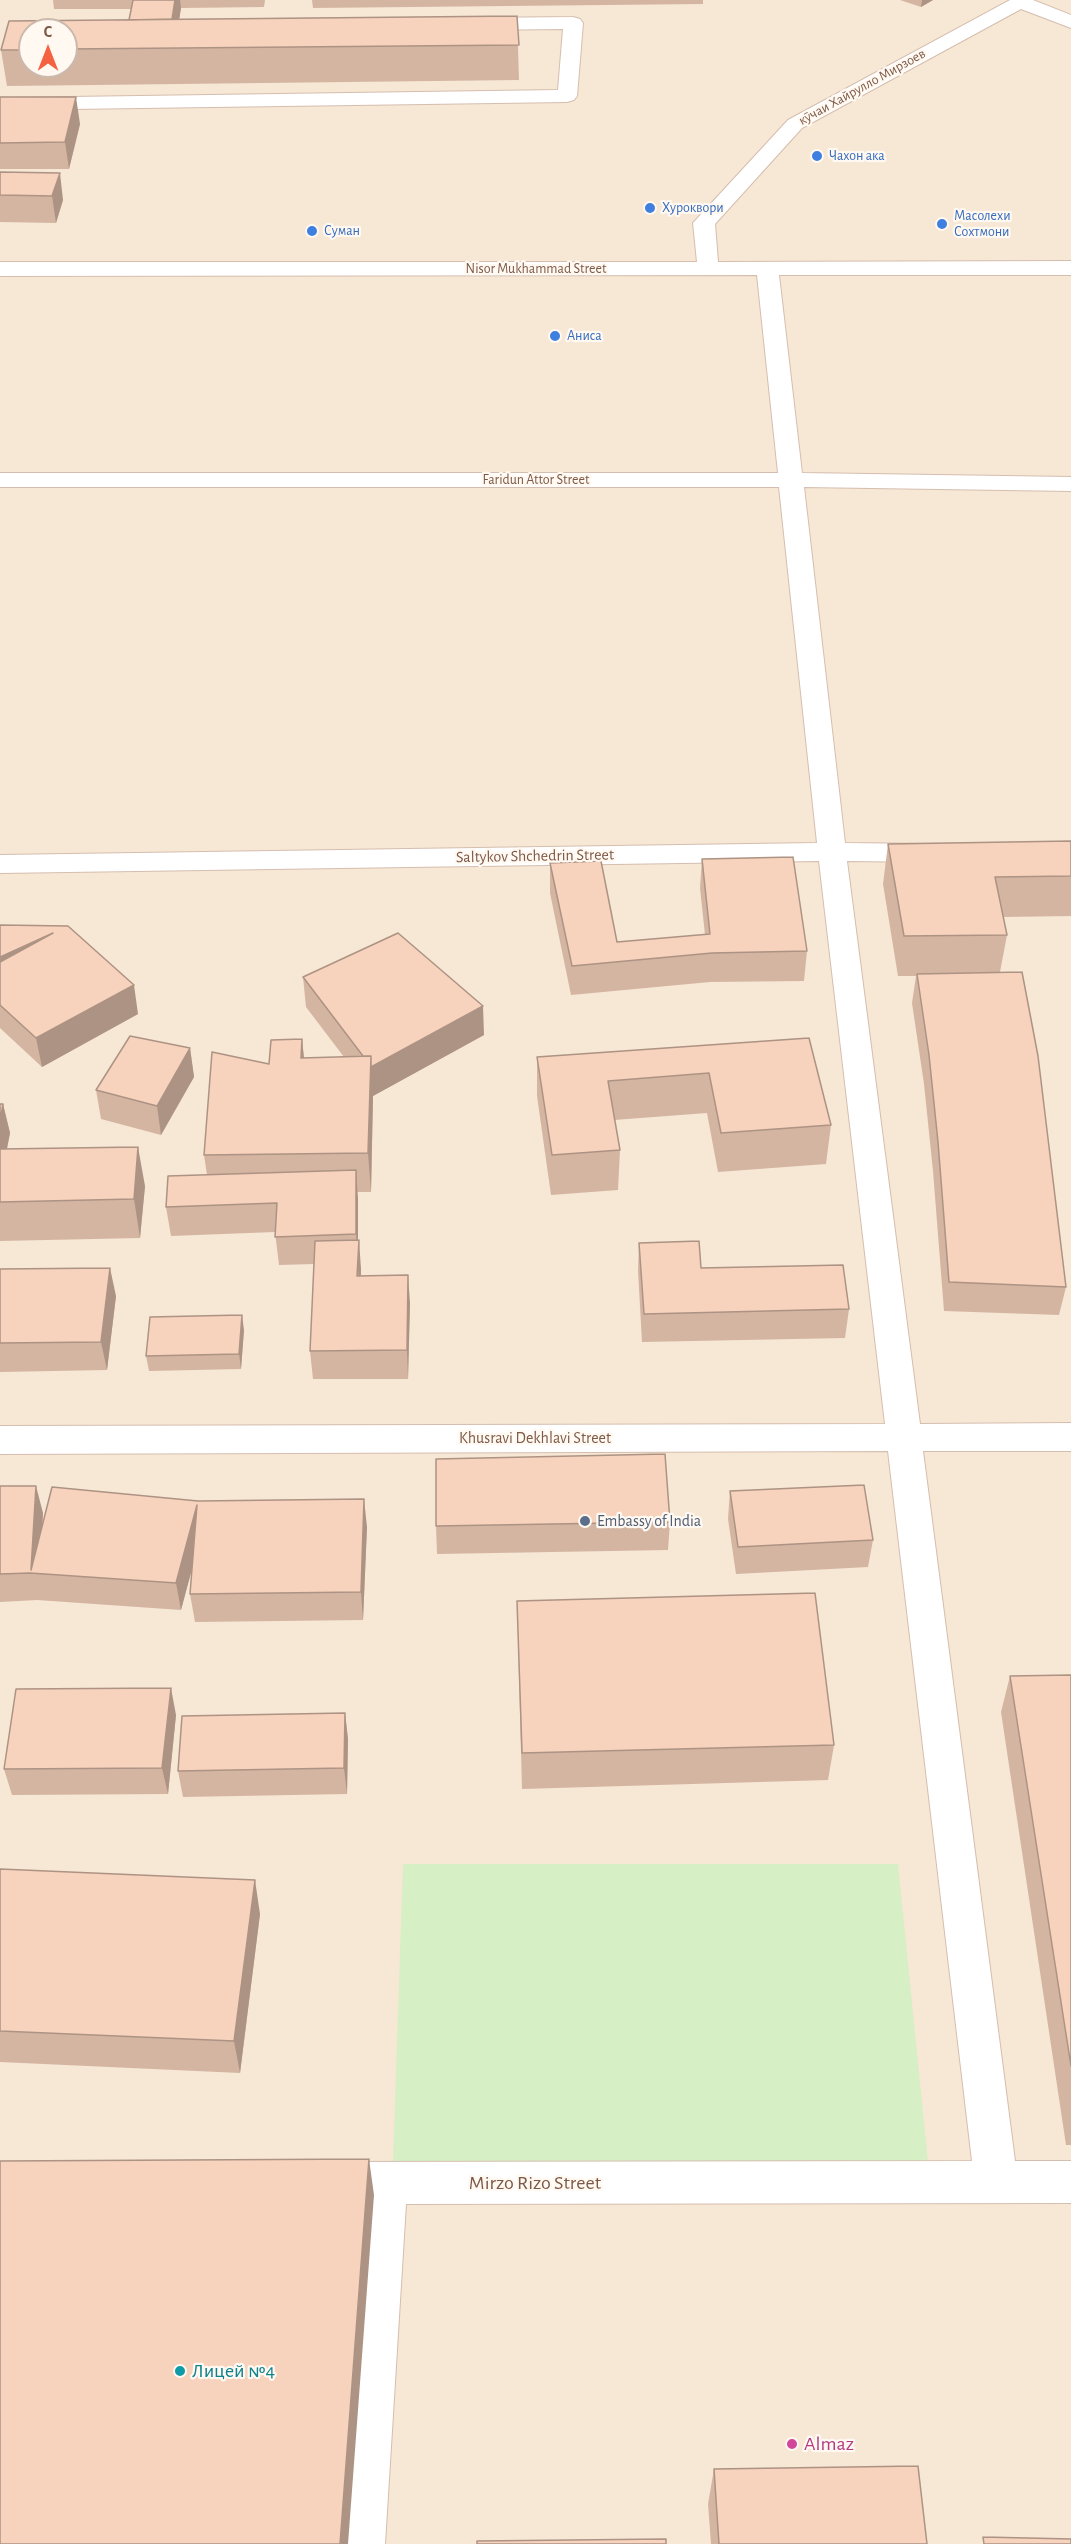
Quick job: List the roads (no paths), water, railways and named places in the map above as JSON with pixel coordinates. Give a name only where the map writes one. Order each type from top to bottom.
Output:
[{"type":"street","points":[[1022,1],[1071,22]]},
{"type":"street","name":"кӯчаи Хайрулло Мирзоев","points":[[708,268],[704,223],[795,124],[1022,1]]},
{"type":"street","points":[[0,104],[567,96],[573,23],[455,24]]},
{"type":"street","points":[[767,268],[832,852],[996,2183]]},
{"type":"street","name":"Nisor Mukhammad Street","points":[[0,269],[1071,268]]},
{"type":"street","name":"Faridun Attor Street","points":[[0,480],[789,480],[1071,484]]},
{"type":"street","name":"Saltykov Shchedrin Street","points":[[0,864],[832,852],[951,853]]},
{"type":"street","name":"Khusravi Dekhlavi Street","points":[[0,1440],[1071,1437]]},
{"type":"street","name":"Mirzo Rizo Street","points":[[292,2183],[1071,2182]]},
{"type":"street","points":[[361,2544],[386,2183]]},
{"type":"place","name":"Чахон ака","points":[[817,156]]},
{"type":"place","name":"Хуроквори","points":[[650,208]]},
{"type":"place","name":"Масолехи Сохтмони","points":[[942,224]]},
{"type":"place","name":"Суман","points":[[312,231]]},
{"type":"place","name":"Аниса","points":[[555,336]]},
{"type":"place","name":"Embassy of India","points":[[585,1521]]},
{"type":"place","name":"Лицей №4","points":[[180,2371]]},
{"type":"place","name":"Almaz","points":[[792,2444]]}]
